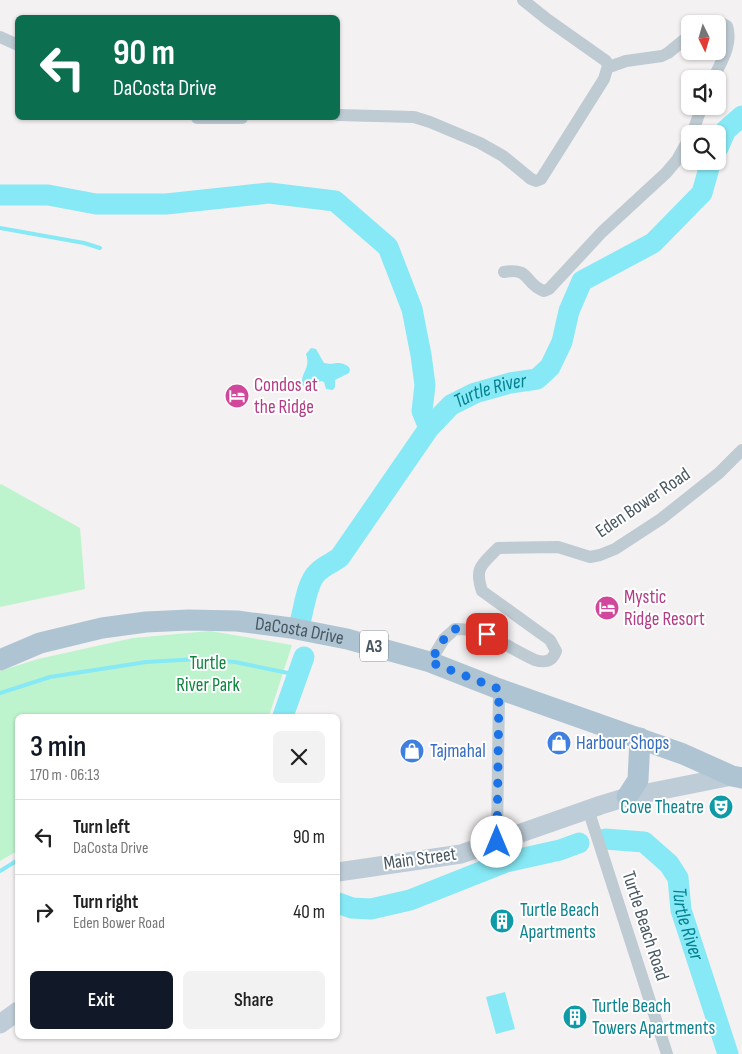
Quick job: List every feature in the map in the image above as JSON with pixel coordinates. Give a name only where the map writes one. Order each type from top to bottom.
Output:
[{"type":"main road","name":"DaCosta Drive","points":[[0,660],[40,643],[102,628],[146,622],[189,620],[237,621],[291,628],[347,639],[430,662],[499,689],[683,754],[737,777]]},
{"type":"main road","points":[[627,797],[638,780],[640,738]]},
{"type":"street","points":[[340,114],[414,118],[430,122],[480,143],[503,156],[536,181],[541,179],[604,79],[608,66],[606,61],[548,20],[524,0]]},
{"type":"street","points":[[726,26],[730,35],[726,51]]},
{"type":"street","points":[[0,37],[15,44]]},
{"type":"street","points":[[608,66],[626,61],[662,56],[681,42]]},
{"type":"street","points":[[504,272],[517,270],[524,273],[538,289],[544,291],[549,289],[602,232],[666,173],[681,153]]},
{"type":"street","name":"Eden Bower Road","points":[[430,662],[444,639],[455,629],[461,628],[468,628],[487,634],[535,660],[549,661],[554,657],[556,651],[550,640],[482,591],[478,580],[478,571],[483,564],[498,548],[558,547],[590,557],[614,549],[661,518],[719,473],[742,450]]},
{"type":"street","points":[[497,842],[499,689]]},
{"type":"street","name":"Main Street","points":[[340,872],[461,854],[627,797],[737,777]]},
{"type":"street","name":"Turtle Beach Road","points":[[588,810],[667,1054]]},
{"type":"street","points":[[0,1024],[15,1013]]},
{"type":"green space","points":[[1,484],[80,528],[85,589],[0,607]]},
{"type":"green space","name":"Turtle River Park","points":[[210,631],[292,645],[270,714],[15,714],[15,852],[0,861],[0,671],[38,659],[133,638]]},
{"type":"water","points":[[311,348],[316,349],[324,363],[342,363],[349,367],[349,373],[335,380],[333,390],[326,389],[324,382],[321,381],[311,388],[306,388],[302,384],[307,367],[306,354]]},
{"type":"water","points":[[505,992],[515,1029],[496,1034],[486,997]]},
{"type":"waterway","name":"Turtle River","points":[[726,130],[742,116]]},
{"type":"waterway","name":"Turtle River","points":[[300,622],[308,589],[314,577],[322,568],[340,557],[429,428],[451,405],[475,393],[510,383],[537,379],[550,367],[562,342],[569,311],[582,281],[653,243],[702,193],[708,170]]},
{"type":"waterway","points":[[0,195],[48,195],[96,204],[166,204],[269,193],[335,201],[388,247],[412,309],[425,385],[422,411],[429,428]]},
{"type":"waterway","points":[[0,228],[84,243],[100,248]]},
{"type":"waterway","name":"Turtle River","points":[[284,714],[304,657]]},
{"type":"waterway","points":[[0,693],[50,677],[146,662],[199,659],[235,662],[298,675]]},
{"type":"waterway","name":"Turtle River","points":[[605,839],[644,842],[669,864],[678,878],[681,910],[728,1054]]},
{"type":"waterway","name":"Turtle River","points":[[340,904],[352,908],[371,909],[410,900],[506,862],[560,850],[579,843]]},
{"type":"waterway","points":[[0,871],[15,862]]},
{"type":"place","name":"Condos at the Ridge","points":[[237,396]]},
{"type":"place","name":"Mystic Ridge Resort","points":[[607,608]]},
{"type":"place","name":"Harbour Shops","points":[[559,743]]},
{"type":"place","name":"Tajmahal","points":[[412,751]]},
{"type":"place","name":"Cove Theatre","points":[[721,807]]},
{"type":"place","name":"Turtle Beach Apartments","points":[[502,921]]},
{"type":"place","name":"Turtle Beach Towers Apartments","points":[[575,1017]]},
{"type":"route","points":[[487,634],[468,628],[455,629],[444,639],[430,662],[499,689],[497,842]]}]
